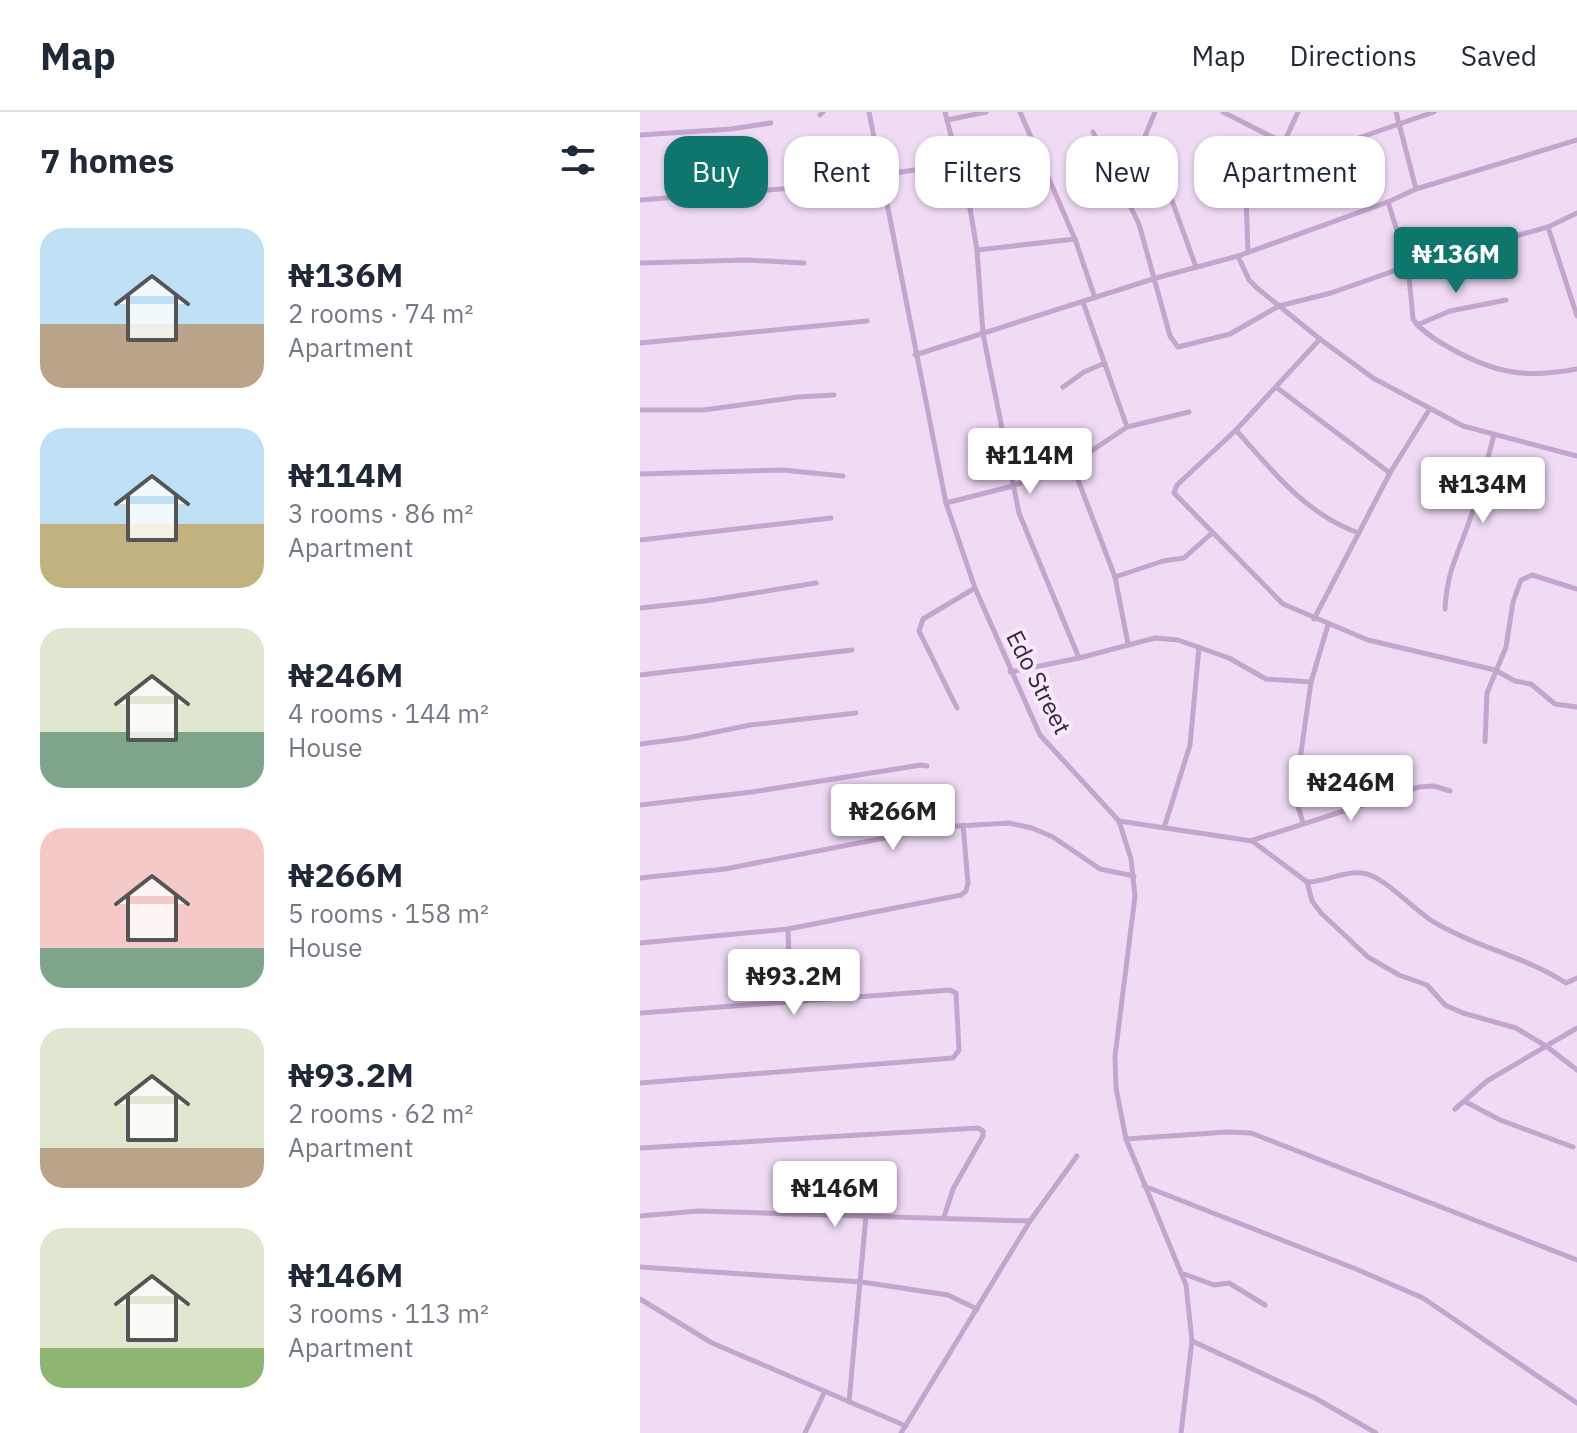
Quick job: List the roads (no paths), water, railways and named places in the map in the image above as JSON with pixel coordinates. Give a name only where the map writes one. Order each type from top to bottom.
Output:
[{"type":"street","name":"Edo Street","points":[[869,112],[874,136]]},
{"type":"street","points":[[945,112],[951,136]]},
{"type":"street","points":[[947,120],[986,112]]},
{"type":"street","points":[[1020,112],[1075,239],[1095,298]]},
{"type":"street","points":[[1145,136],[1155,112]]},
{"type":"street","points":[[1223,112],[1270,136]]},
{"type":"street","points":[[1287,136],[1298,112]]},
{"type":"street","points":[[1396,112],[1416,189]]},
{"type":"street","points":[[1364,136],[1434,112]]},
{"type":"street","points":[[640,135],[771,123]]},
{"type":"street","points":[[1093,132],[1139,224],[1170,336],[1178,347],[1230,334],[1279,306],[1548,227],[1577,213]]},
{"type":"street","points":[[915,355],[1156,278],[1238,256],[1416,189],[1577,141]]},
{"type":"street","points":[[640,200],[784,189]]},
{"type":"street","points":[[1388,202],[1408,266],[1413,319],[1417,325],[1443,344],[1493,369],[1553,374],[1577,369]]},
{"type":"street","name":"Edo Street","points":[[889,208],[946,503],[975,588],[1010,672],[1044,741],[1119,821],[1134,876],[1133,919],[1115,1056],[1116,1088],[1126,1139],[1143,1186],[1183,1274],[1192,1341],[1181,1433]]},
{"type":"street","points":[[970,208],[977,250],[983,334],[1019,513],[1079,658]]},
{"type":"street","points":[[1175,208],[1196,267]]},
{"type":"street","points":[[1246,208],[1248,252]]},
{"type":"street","points":[[1548,227],[1577,316]]},
{"type":"street","points":[[977,250],[1075,239]]},
{"type":"street","points":[[1238,256],[1249,280],[1373,378],[1463,426],[1577,456]]},
{"type":"street","points":[[640,263],[746,260],[804,263]]},
{"type":"street","points":[[1417,325],[1450,311],[1506,300]]},
{"type":"street","points":[[1083,302],[1127,427]]},
{"type":"street","points":[[640,343],[867,321]]},
{"type":"street","points":[[1320,339],[1236,430],[1174,488],[1176,498],[1283,604],[1368,640],[1495,670],[1515,681],[1531,684],[1555,704],[1577,707]]},
{"type":"street","points":[[1063,387],[1084,372],[1105,363]]},
{"type":"street","points":[[1276,387],[1390,473]]},
{"type":"street","points":[[640,410],[703,410],[834,395]]},
{"type":"street","points":[[1314,619],[1390,473],[1429,410]]},
{"type":"street","points":[[946,503],[1013,486],[1072,464],[1127,427],[1189,412]]},
{"type":"street","points":[[1236,430],[1268,467],[1327,520],[1359,533]]},
{"type":"street","points":[[1445,609],[1450,567],[1467,528],[1494,435]]},
{"type":"street","points":[[1072,464],[1115,577],[1128,644]]},
{"type":"street","points":[[640,474],[783,470],[843,476]]},
{"type":"street","points":[[640,540],[831,518]]},
{"type":"street","points":[[1115,577],[1151,564],[1184,558],[1212,533]]},
{"type":"street","points":[[1485,742],[1486,700],[1506,647],[1513,602],[1521,580],[1532,575],[1577,589]]},
{"type":"street","points":[[640,608],[816,583]]},
{"type":"street","points":[[957,708],[919,631],[919,625],[923,619],[975,588]]},
{"type":"street","points":[[1303,823],[1296,788],[1311,682],[1328,624]]},
{"type":"street","points":[[1010,672],[1155,638],[1178,640],[1229,658],[1266,679],[1311,682]]},
{"type":"street","points":[[1164,828],[1190,745],[1199,647]]},
{"type":"street","points":[[640,675],[852,650]]},
{"type":"street","points":[[640,744],[750,725],[856,713]]},
{"type":"street","points":[[640,805],[927,766]]},
{"type":"street","points":[[1119,821],[1252,841],[1419,787],[1434,786],[1450,791]]},
{"type":"street","points":[[640,878],[725,869],[941,827],[1009,823],[1053,837],[1100,869],[1134,876]]},
{"type":"street","points":[[640,943],[788,929],[961,895],[968,883],[963,825]]},
{"type":"street","points":[[1252,841],[1307,882],[1310,895],[1321,913],[1368,957],[1399,975],[1427,985],[1445,1005],[1516,1028],[1577,1070]]},
{"type":"street","points":[[1307,882],[1365,873],[1383,883],[1430,920],[1455,934],[1538,965],[1566,983],[1577,978]]},
{"type":"street","points":[[788,929],[790,1003]]},
{"type":"street","points":[[640,1013],[950,990],[956,993],[959,1050],[953,1058],[640,1083]]},
{"type":"street","points":[[1455,1109],[1487,1081],[1577,1028]]},
{"type":"street","points":[[1464,1101],[1500,1120],[1573,1147]]},
{"type":"street","points":[[640,1148],[978,1128],[983,1131],[983,1136],[953,1189],[944,1217]]},
{"type":"street","points":[[1126,1139],[1251,1133],[1577,1260]]},
{"type":"street","points":[[901,1433],[1030,1221],[1077,1156]]},
{"type":"street","points":[[1143,1186],[1423,1298],[1577,1403]]},
{"type":"street","points":[[640,1216],[699,1211],[1030,1221]]},
{"type":"street","points":[[849,1402],[866,1216]]},
{"type":"street","points":[[640,1267],[862,1282],[948,1295],[977,1309]]},
{"type":"street","points":[[1183,1274],[1214,1285],[1229,1283],[1265,1305]]},
{"type":"street","points":[[640,1299],[712,1343],[906,1426]]},
{"type":"street","points":[[1192,1341],[1315,1398],[1376,1433]]},
{"type":"street","points":[[805,1433],[824,1393]]}]
